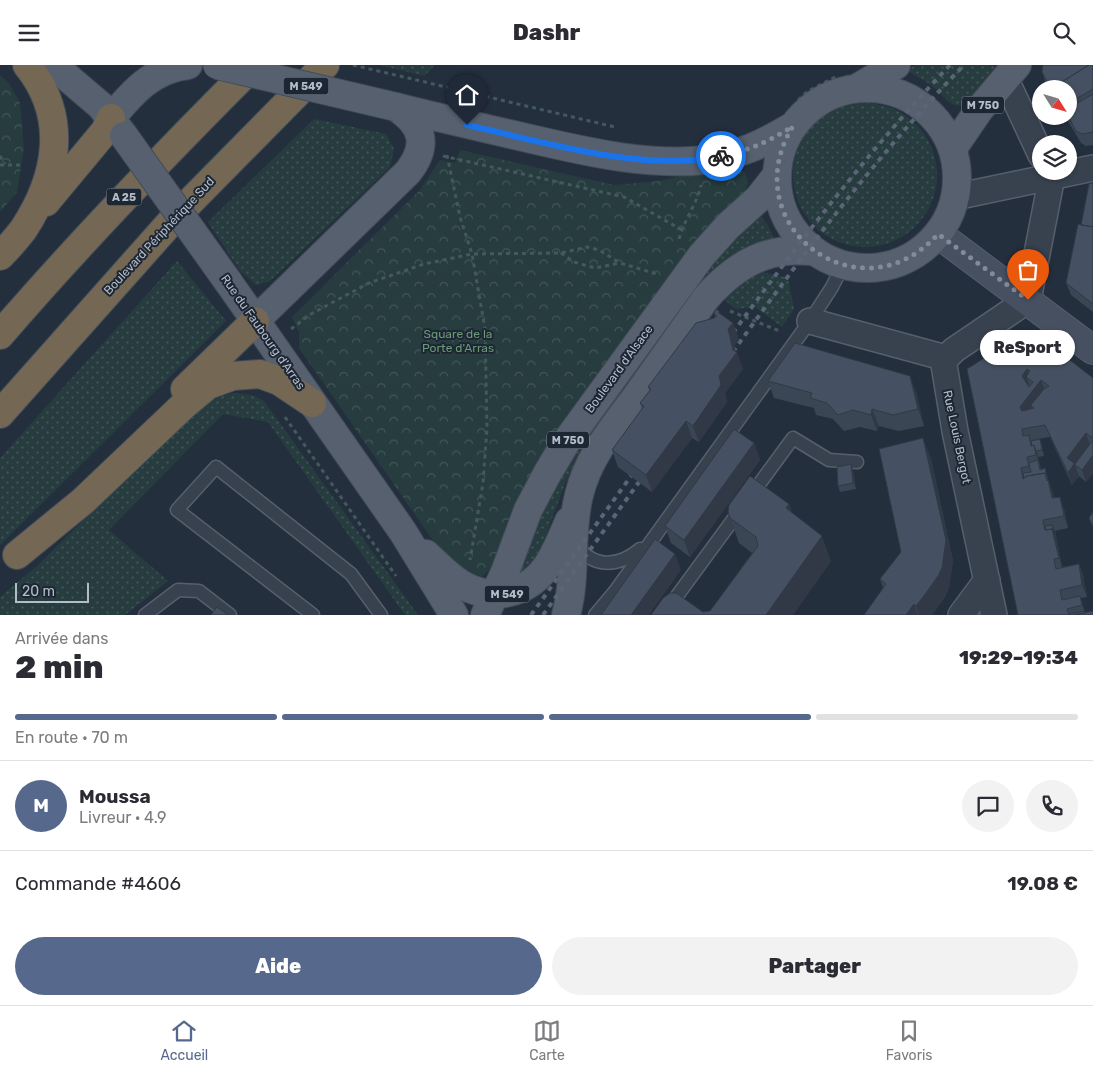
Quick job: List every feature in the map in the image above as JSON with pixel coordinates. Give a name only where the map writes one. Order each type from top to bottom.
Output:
[{"type":"highway","points":[[22,231],[47,183],[54,159],[55,138],[53,120],[46,95],[28,65]]},
{"type":"highway","name":"A 25","points":[[0,335],[98,225],[193,125],[254,65]]},
{"type":"highway","name":"Boulevard Périphérique Sud","points":[[0,414],[177,215],[326,65]]},
{"type":"highway","points":[[0,256],[105,131],[117,127]]},
{"type":"highway","points":[[8,563],[255,321]]},
{"type":"highway","points":[[8,563],[83,501],[184,405],[208,385],[233,376],[260,374],[279,381],[312,403]]},
{"type":"main road","name":"Rue du Faubourg d'Arras","points":[[53,65],[94,100],[117,127],[229,283],[403,532],[454,615]]},
{"type":"main road","points":[[117,127],[140,86],[154,75],[174,67],[188,65]]},
{"type":"main road","name":"M 549","points":[[217,65],[593,153],[646,159],[705,159],[744,151],[771,140],[794,114]]},
{"type":"main road","points":[[852,80],[889,90],[916,102],[938,122],[952,148],[957,172],[955,197],[949,217],[938,234],[918,252],[895,264],[864,268],[843,265],[814,251],[800,238],[785,217],[778,192],[777,175],[781,149],[794,114],[806,111],[822,99],[840,91],[852,80],[877,78],[896,65]]},
{"type":"main road","name":"M 750","points":[[952,148],[979,110],[1011,72]]},
{"type":"main road","points":[[255,321],[408,173],[414,165],[421,146],[418,127],[413,120],[396,107]]},
{"type":"main road","name":"Boulevard d'Alsace","points":[[489,605],[505,572],[534,497],[566,442],[702,255],[728,226],[758,199],[777,175]]},
{"type":"main road","name":"M 750","points":[[566,615],[570,600],[573,538],[579,496],[590,463],[606,438],[715,288],[738,268],[760,257],[788,250],[814,251]]},
{"type":"main road","name":"M 549","points":[[403,532],[459,583],[474,590],[489,605],[509,593],[521,589],[536,578],[548,565],[569,523],[579,496]]},
{"type":"street","points":[[1011,72],[1035,135]]},
{"type":"street","points":[[1077,168],[1093,168]]},
{"type":"street","points":[[955,197],[1032,173]]},
{"type":"street","points":[[810,321],[946,358],[954,349],[1016,310],[1028,300],[1045,180]]},
{"type":"street","points":[[938,234],[1093,350]]},
{"type":"street","name":"Rue Louis Bergot","points":[[946,358],[944,365],[945,379],[994,615]]},
{"type":"street","points":[[961,615],[987,580]]},
{"type":"lane","points":[[595,615],[616,590],[810,321],[832,287],[843,265]]},
{"type":"lane","points":[[664,615],[793,438],[829,460],[857,462]]},
{"type":"lane","points":[[313,615],[177,510],[216,467],[351,574],[381,615]]},
{"type":"lane","points":[[573,538],[586,554],[598,561],[612,563],[627,559],[652,540]]},
{"type":"lane","points":[[145,615],[178,590],[199,591],[230,615]]},
{"type":"path","points":[[353,65],[622,129]]},
{"type":"path","points":[[794,114],[815,87],[830,78],[852,80]]},
{"type":"path","points":[[0,156],[5,164],[0,165]]},
{"type":"path","points":[[470,563],[482,483],[487,429],[485,329],[472,254],[460,217],[447,156],[624,197],[682,230]]},
{"type":"path","points":[[677,247],[682,230],[698,199],[702,183]]},
{"type":"path","points":[[290,329],[311,314],[369,283],[424,264],[472,254],[560,253],[587,247],[599,250],[620,263],[658,274]]},
{"type":"path","points":[[560,253],[574,262],[595,268],[620,263]]},
{"type":"path","points":[[724,308],[777,330],[810,321]]},
{"type":"path","points":[[284,417],[402,583]]},
{"type":"green space","points":[[379,65],[435,65],[424,76]]},
{"type":"green space","points":[[914,65],[1001,65],[969,102],[958,106],[949,102],[930,84],[911,73],[909,70]]},
{"type":"green space","points":[[0,75],[9,83],[20,103],[24,149],[17,192],[0,212]]},
{"type":"green space","points":[[865,103],[893,108],[916,124],[932,147],[937,175],[932,203],[916,226],[893,242],[865,247],[837,242],[814,226],[798,203],[793,175],[798,147],[814,124],[837,108]]},
{"type":"green space","points":[[314,119],[386,134],[394,149],[390,167],[270,281],[256,285],[240,271],[208,222]]},
{"type":"green space","name":"Square de la Porte d'Arras","points":[[460,150],[614,185],[659,181],[708,170],[734,168],[745,172],[748,183],[745,191],[717,218],[517,505],[490,569],[482,577],[470,578],[441,552],[299,348],[299,332],[292,317],[419,191],[440,160],[455,163]]},
{"type":"green space","points":[[761,217],[773,237],[752,245],[737,254],[710,277],[703,272],[725,245],[757,218]]},
{"type":"green space","points":[[177,261],[226,321],[0,545],[0,458]]},
{"type":"green space","points":[[754,270],[788,278],[794,309],[782,327],[755,307],[736,309],[722,298]]},
{"type":"green space","points":[[682,302],[688,306],[578,460],[566,481],[538,556],[526,572],[518,574],[533,528],[565,466]]},
{"type":"green space","points":[[233,393],[253,395],[264,401],[418,615],[405,615],[268,422],[223,414],[109,530],[168,581],[125,615],[0,615],[0,597],[37,566],[188,416],[213,397]]},
{"type":"building","points":[[1043,65],[1089,65],[1065,80],[1046,80],[1042,72]]},
{"type":"building","points":[[1089,65],[1093,65],[1093,89],[1078,98],[1078,80],[1065,80]]},
{"type":"building","points":[[1093,94],[1093,132],[1082,134],[1076,131],[1073,125],[1078,125],[1078,103]]},
{"type":"building","points":[[1093,183],[1093,227],[1081,225],[1089,184]]},
{"type":"building","points":[[1078,224],[1093,227],[1093,304],[1066,283]]},
{"type":"building","points":[[716,309],[733,323],[728,329],[733,350],[737,352],[719,376],[721,385],[693,426],[686,421],[646,475],[612,450],[644,406],[640,403],[651,389],[648,387],[696,323],[717,316],[714,313]]},
{"type":"building","points":[[1025,332],[1034,332],[1093,378],[1093,438],[1086,433],[1067,458],[1075,464],[1093,440],[1093,455],[1082,470],[1074,464],[1068,473],[1045,425],[1022,429],[1023,436],[1029,435],[1031,446],[1034,445],[1036,455],[1027,457],[1029,466],[1021,468],[1023,479],[1027,476],[1045,473],[1052,498],[1060,497],[1064,516],[1043,520],[1045,530],[1052,529],[1059,558],[1054,559],[1056,569],[1079,564],[1082,585],[1060,590],[1062,600],[1080,596],[1082,605],[1067,609],[1069,615],[1018,615],[967,369]],"holes":[[[1027,369],[1030,371],[1026,377],[1033,382],[1029,387],[1022,376]],[[1041,380],[1049,386],[1044,389],[1031,405],[1034,408],[1022,411],[1020,407]]]},
{"type":"building","points":[[795,343],[910,376],[918,409],[893,415],[872,409],[871,415],[853,410],[838,415],[827,403],[810,398],[812,393],[768,381]]},
{"type":"building","points":[[734,429],[754,443],[684,540],[665,526]]},
{"type":"building","points":[[923,438],[946,540],[942,568],[926,593],[906,615],[864,615],[886,584],[880,579],[901,552],[879,449]]},
{"type":"building","points":[[1040,439],[1042,450],[1036,451],[1031,441]]},
{"type":"building","points":[[1038,460],[1040,470],[1045,468],[1047,478],[1045,473],[1024,478],[1023,473],[1031,472],[1029,463]]},
{"type":"building","points":[[851,464],[853,483],[838,486],[837,467]]},
{"type":"building","points":[[750,476],[789,504],[786,508],[822,536],[766,615],[651,615],[663,598],[670,593],[676,593],[703,612],[710,611],[758,546],[756,537],[730,518],[728,512],[729,505]]},
{"type":"building","points":[[1093,512],[1093,527],[1089,518]]},
{"type":"building","points":[[1052,525],[1054,534],[1052,529],[1046,530],[1045,526]]},
{"type":"building","points":[[655,539],[675,554],[631,615],[601,615]]},
{"type":"building","points":[[217,607],[228,615],[211,615]]},
{"type":"building","points":[[1084,611],[1085,613],[1069,615],[1069,614]]},
{"type":"building","points":[[1093,611],[1093,615],[1074,615]]},
{"type":"railway","points":[[727,341],[834,199],[890,131],[950,65]]},
{"type":"railway","points":[[727,360],[840,208],[900,135],[964,65]]},
{"type":"railway","points":[[531,615],[639,465]]},
{"type":"railway","points":[[543,615],[647,471]]},
{"type":"way so far","points":[[721,156],[758,146],[793,126],[784,141],[779,157],[778,192],[785,217],[800,238],[814,251],[843,265],[874,268],[905,260],[923,249],[938,234],[1028,300]]},
{"type":"place","name":"ReSport","points":[[1028,300]]},
{"type":"route","points":[[467,125],[616,157],[684,160],[721,156]]}]
